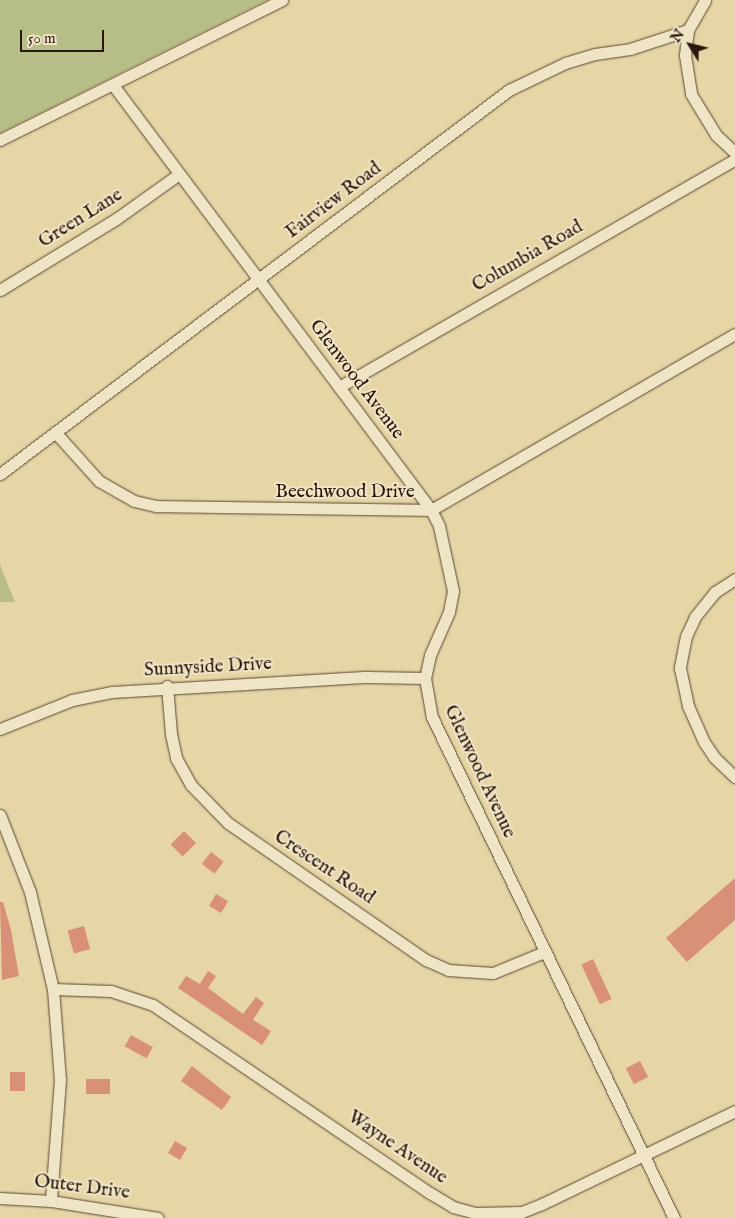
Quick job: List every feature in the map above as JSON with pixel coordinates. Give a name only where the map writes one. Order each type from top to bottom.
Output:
[{"type":"street","points":[[0,140],[282,0]]},
{"type":"street","points":[[705,0],[688,30],[685,55],[691,94],[716,135],[735,153]]},
{"type":"street","name":"Fairview Road","points":[[0,474],[509,90],[566,63],[595,54],[630,49],[688,30]]},
{"type":"street","name":"Glenwood Avenue","points":[[113,84],[431,510],[439,526],[453,591],[449,612],[430,655],[425,678],[432,717],[674,1218]]},
{"type":"street","name":"Columbia Road","points":[[339,387],[735,159]]},
{"type":"street","name":"Green Lane","points":[[0,290],[116,219],[179,174]]},
{"type":"street","name":"Beechwood Drive","points":[[55,432],[68,451],[99,481],[134,501],[156,506],[431,510],[735,334]]},
{"type":"street","points":[[735,578],[715,592],[695,617],[684,644],[680,668],[688,706],[704,742],[714,757],[735,777]]},
{"type":"street","name":"Sunnyside Drive","points":[[0,729],[72,700],[112,692],[167,686],[368,677],[425,678]]},
{"type":"street","name":"Crescent Road","points":[[167,686],[171,734],[176,758],[191,785],[228,823],[426,960],[448,970],[493,973],[544,952]]},
{"type":"street","points":[[0,815],[30,892],[53,989],[60,1080],[51,1201]]},
{"type":"street","name":"Wayne Avenue","points":[[53,989],[111,990],[153,1005],[430,1193],[453,1207],[476,1213],[522,1212],[735,1111]]},
{"type":"street","name":"Outer Drive","points":[[0,1198],[51,1201],[151,1217]]},
{"type":"green space","points":[[0,0],[267,0],[0,133]]},
{"type":"green space","points":[[0,565],[15,602],[0,602]]},
{"type":"building","points":[[184,831],[196,843],[183,856],[171,844]]},
{"type":"building","points":[[211,852],[224,862],[214,874],[202,864]]},
{"type":"building","points":[[735,878],[735,920],[687,962],[666,938]]},
{"type":"building","points":[[216,894],[228,901],[221,913],[209,906]]},
{"type":"building","points":[[0,902],[3,902],[11,930],[19,976],[2,980]]},
{"type":"building","points":[[84,926],[90,949],[74,954],[68,930]]},
{"type":"building","points":[[593,959],[612,999],[600,1004],[581,964]]},
{"type":"building","points":[[208,971],[216,976],[208,988],[243,1014],[256,997],[264,1003],[253,1020],[271,1031],[262,1045],[178,988],[186,976],[200,984]]},
{"type":"building","points":[[131,1035],[153,1047],[147,1058],[125,1046]]},
{"type":"building","points":[[640,1061],[648,1077],[634,1084],[626,1068]]},
{"type":"building","points":[[192,1066],[231,1097],[222,1110],[181,1081]]},
{"type":"building","points":[[10,1072],[25,1072],[25,1091],[10,1091]]},
{"type":"building","points":[[86,1079],[110,1079],[110,1094],[86,1094]]},
{"type":"building","points":[[175,1141],[187,1148],[180,1160],[168,1153]]}]
